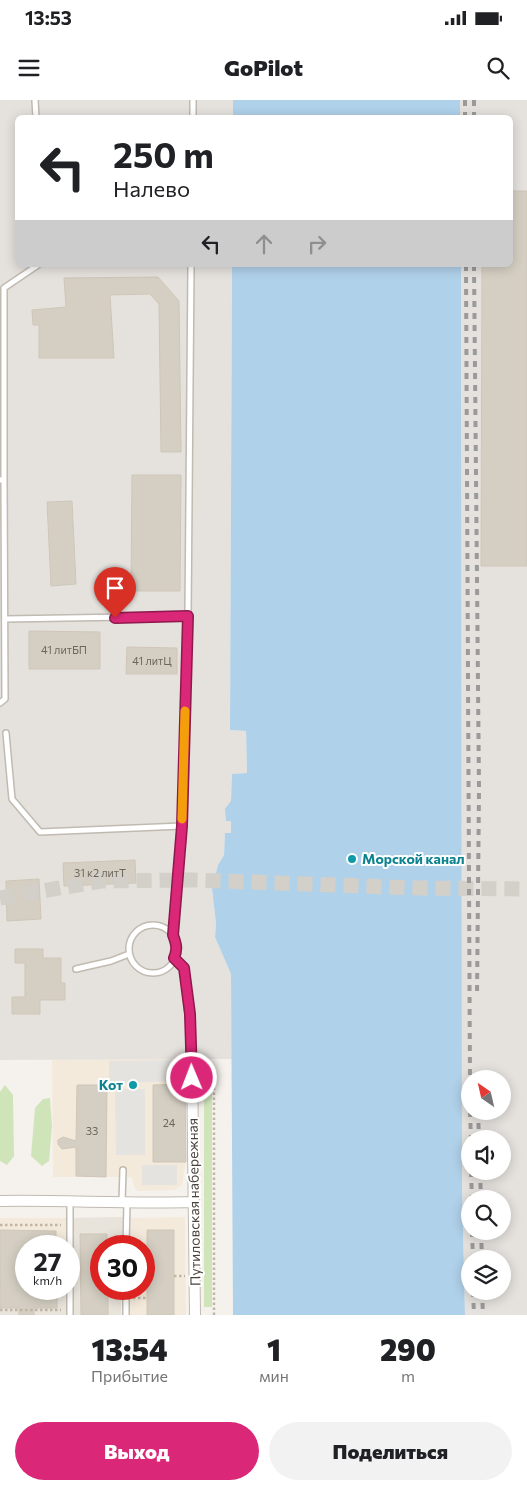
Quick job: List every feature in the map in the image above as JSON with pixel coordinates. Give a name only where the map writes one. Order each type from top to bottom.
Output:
[{"type":"street","name":"Путиловская набережная","points":[[192,1059],[195,1315]]},
{"type":"street","points":[[0,1201],[193,1202]]},
{"type":"lane","points":[[35,100],[36,115]]},
{"type":"lane","points":[[193,100],[193,115]]},
{"type":"lane","points":[[0,703],[5,699],[2,480],[4,288],[35,267]]},
{"type":"lane","points":[[173,935],[166,928],[157,925],[147,925],[139,929],[132,936],[129,944],[129,954],[133,962],[140,969],[148,972],[158,972],[166,968],[176,953],[173,935],[182,826],[188,616],[191,267]]},
{"type":"lane","points":[[5,619],[188,616]]},
{"type":"lane","points":[[6,733],[12,799],[40,832],[182,826]]},
{"type":"lane","points":[[76,969],[111,961],[129,954]]},
{"type":"lane","points":[[174,958],[184,968],[192,1059]]},
{"type":"lane","points":[[123,1170],[126,1235]]},
{"type":"lane","points":[[70,1200],[70,1313]]},
{"type":"lane","points":[[126,1300],[126,1315]]},
{"type":"path","points":[[214,1068],[214,1315]]},
{"type":"path","points":[[0,1224],[70,1225]]},
{"type":"path","points":[[0,1310],[70,1313]]},
{"type":"shaded area","points":[[0,100],[233,100],[233,115],[15,115],[15,267],[232,267],[230,730],[246,731],[247,773],[232,774],[231,833],[225,834],[224,855],[218,865],[212,889],[216,923],[215,937],[231,974],[232,1059],[0,1060]]},
{"type":"shaded area","points":[[460,100],[527,100],[527,1315],[465,1315],[465,1300],[511,1300],[511,1250],[463,1250],[463,1240],[511,1240],[511,1190],[462,1190],[462,1180],[511,1180],[511,1130],[462,1130],[462,1120],[511,1120],[511,1070],[462,1070],[461,267],[513,267],[513,115],[460,115]]},
{"type":"shaded area","points":[[180,1059],[186,1067],[186,1162],[182,1185],[174,1190],[137,1191],[132,1177],[53,1177],[52,1060]]},
{"type":"shaded area","points":[[178,1060],[184,1068],[183,1081],[109,1083],[109,1061]]},
{"type":"shaded area","points":[[115,1089],[145,1089],[145,1155],[116,1155]]},
{"type":"shaded area","points":[[142,1165],[177,1165],[177,1185],[142,1185]]},
{"type":"shaded area","points":[[123,1217],[122,1235],[90,1235],[90,1300],[121,1300],[121,1315],[0,1315],[0,1272],[15,1272],[15,1300],[80,1300],[80,1235],[66,1235],[65,1218]]},
{"type":"shaded area","points":[[185,1217],[186,1315],[130,1315],[130,1300],[155,1300],[155,1235],[130,1235],[131,1218]]},
{"type":"shaded area","points":[[0,1218],[65,1218],[66,1235],[15,1235],[15,1272],[0,1272]]},
{"type":"green space","points":[[204,1070],[212,1070],[212,1307],[204,1307]]},
{"type":"green space","points":[[5,1085],[13,1095],[14,1156],[7,1165],[0,1161],[0,1092]]},
{"type":"green space","points":[[50,1098],[52,1126],[49,1161],[42,1166],[31,1156],[35,1108],[43,1099]]},
{"type":"water","points":[[233,100],[460,100],[460,115],[233,115]]},
{"type":"water","name":"Морской канал","points":[[232,267],[461,267],[461,1240],[463,1240],[463,1250],[461,1250],[461,1300],[465,1300],[465,1315],[233,1315],[231,974],[215,937],[216,923],[212,889],[218,865],[224,855],[225,833],[231,833],[231,821],[226,821],[225,809],[231,801],[232,774],[247,773],[246,731],[230,730]]},
{"type":"building","points":[[513,191],[527,191],[527,566],[481,566],[482,267],[513,267]]},
{"type":"building","points":[[158,277],[179,301],[181,452],[161,452],[159,304],[150,294],[110,295],[114,358],[39,358],[39,325],[33,325],[32,310],[66,307],[64,278]]},
{"type":"building","points":[[132,475],[181,475],[180,591],[131,591]]},
{"type":"building","points":[[72,501],[76,584],[51,586],[47,502]]},
{"type":"building","points":[[29,631],[100,632],[100,669],[29,669]]},
{"type":"building","points":[[127,647],[177,648],[177,674],[126,674]]},
{"type":"building","points":[[135,860],[136,883],[64,886],[63,863]]},
{"type":"building","points":[[39,879],[41,919],[7,921],[6,881]]},
{"type":"building","points":[[15,949],[43,949],[43,958],[61,958],[61,983],[65,983],[65,1000],[40,1000],[40,1014],[12,1014],[12,997],[25,997],[25,963],[15,963]]},
{"type":"building","points":[[185,1084],[186,1162],[153,1162],[153,1085]]},
{"type":"building","points":[[77,1085],[107,1085],[106,1177],[76,1176],[76,1147],[62,1149],[58,1144],[58,1140],[63,1137],[76,1141]]},
{"type":"building","points":[[0,1230],[56,1231],[56,1235],[15,1235],[15,1300],[57,1300],[57,1308],[34,1308],[34,1315],[19,1315],[19,1308],[0,1308]]},
{"type":"building","points":[[147,1230],[174,1230],[174,1315],[147,1315],[147,1300],[155,1300],[155,1235],[147,1235]]},
{"type":"building","points":[[80,1234],[107,1234],[90,1235],[90,1300],[108,1300],[108,1315],[81,1315]]},
{"type":"tunnel","points":[[0,898],[101,881],[194,880],[420,888],[527,889]]},
{"type":"railway","points":[[465,100],[465,115]]},
{"type":"railway","points":[[474,100],[474,115]]},
{"type":"railway","points":[[466,267],[470,1070]]},
{"type":"railway","points":[[474,267],[479,789],[477,995]]},
{"type":"railway","points":[[470,1120],[471,1130]]},
{"type":"railway","points":[[478,1120],[479,1130]]},
{"type":"railway","points":[[471,1180],[472,1190]]},
{"type":"railway","points":[[480,1180],[481,1190]]},
{"type":"railway","points":[[472,1240],[473,1250]]},
{"type":"railway","points":[[481,1240],[482,1250]]},
{"type":"railway","points":[[473,1300],[474,1315]]},
{"type":"railway","points":[[482,1300],[483,1315]]},
{"type":"slow traffic","points":[[182,819],[185,711]]},
{"type":"place","name":"Морской канал","points":[[352,859]]},
{"type":"place","name":"Кот","points":[[133,1085]]},
{"type":"route","points":[[115,618],[188,616],[182,826],[173,935],[176,944],[174,958],[184,968],[190,1014],[192,1078]]}]
